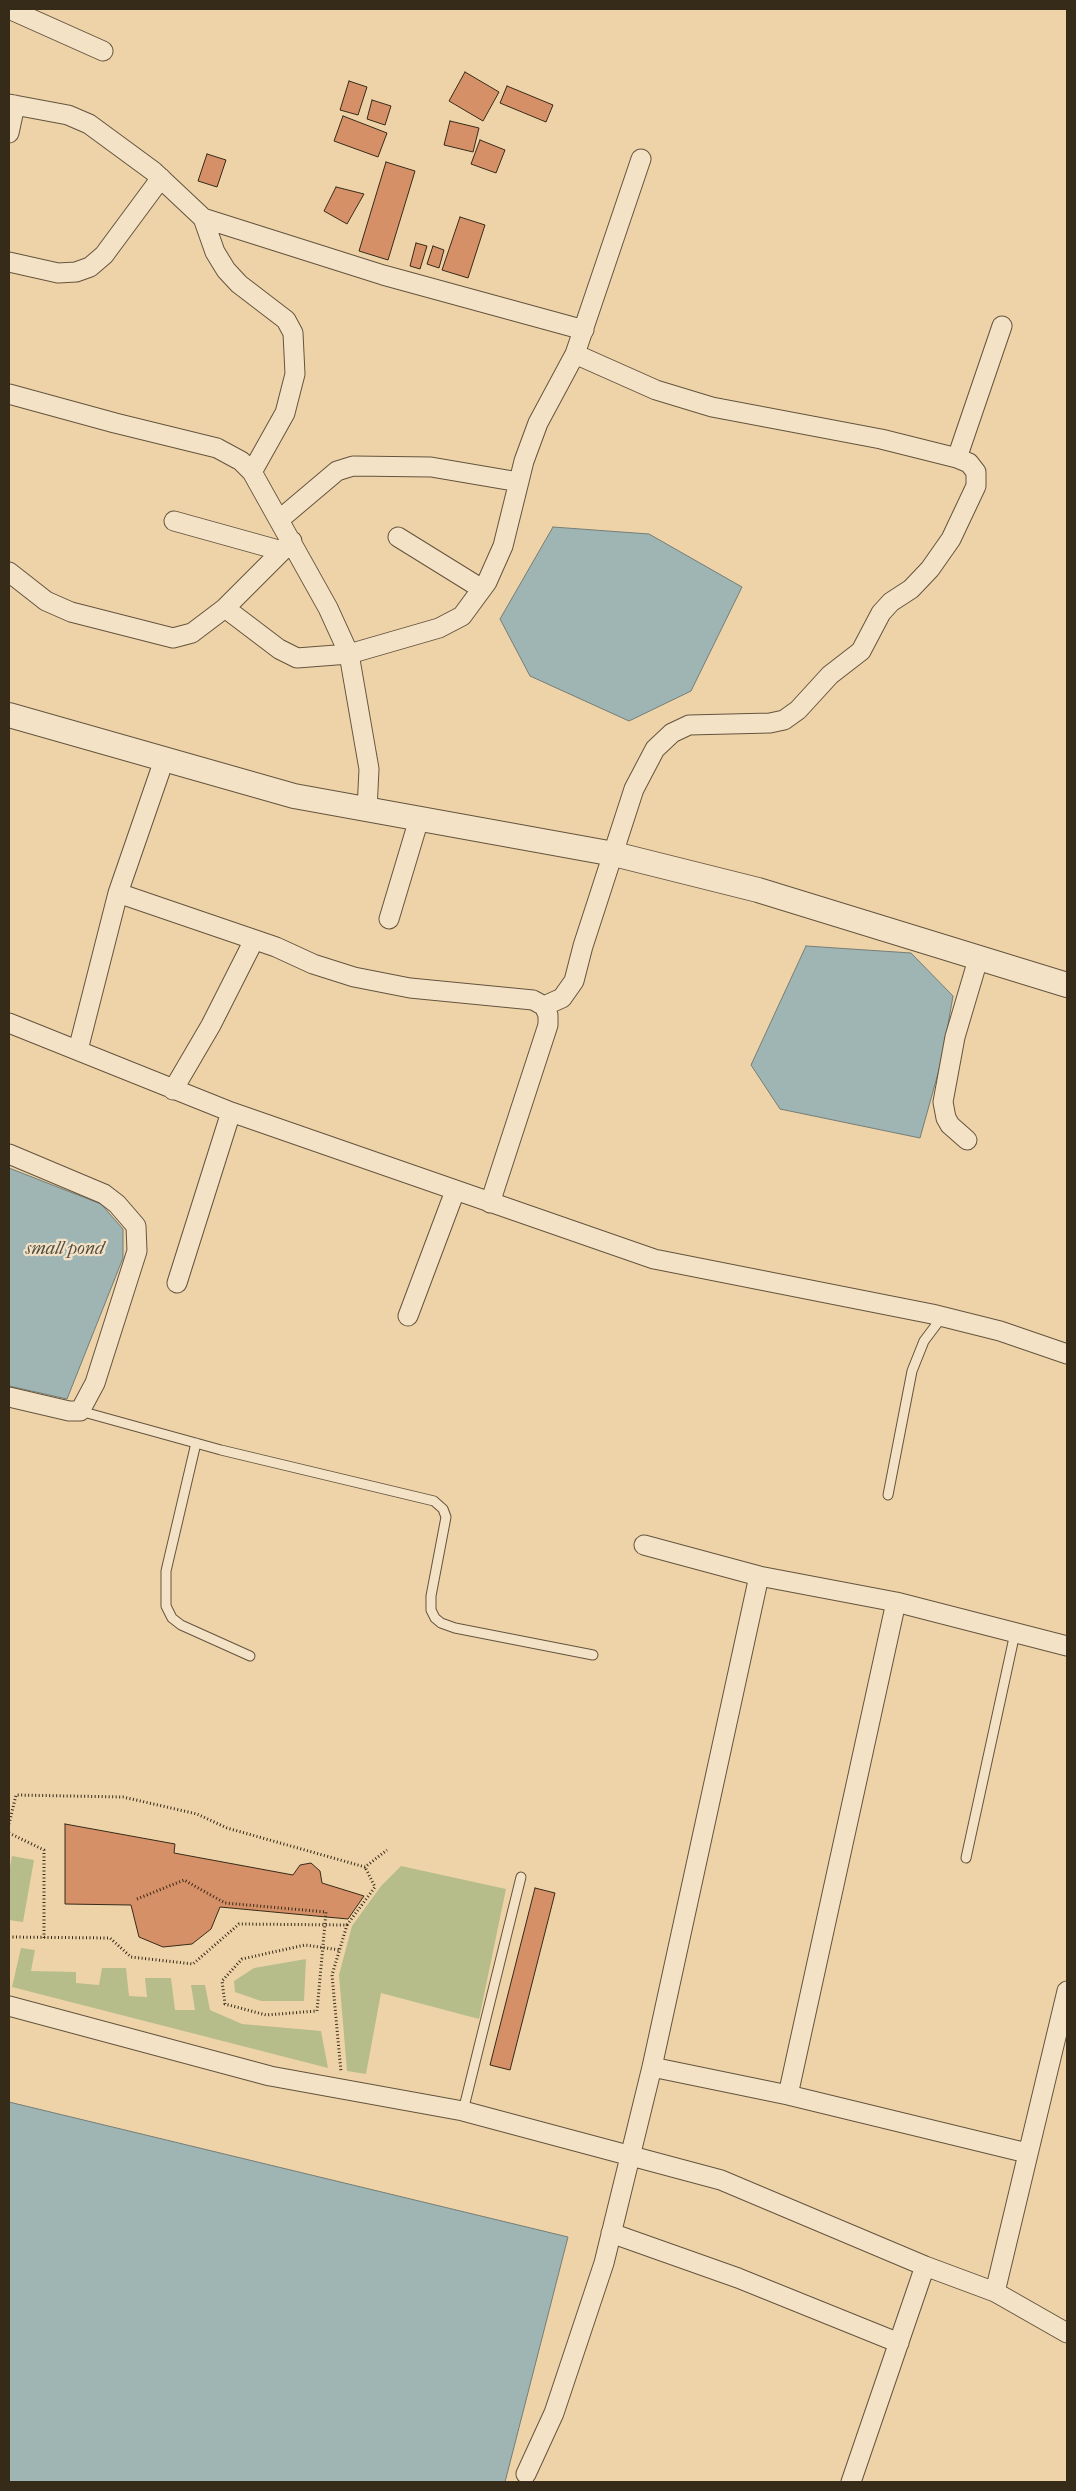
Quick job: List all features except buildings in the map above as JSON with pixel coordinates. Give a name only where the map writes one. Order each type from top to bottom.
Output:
[{"type":"street","points":[[9,9],[102,51]]},
{"type":"street","points":[[9,133],[12,104],[68,115],[89,124],[161,178],[204,218],[383,275],[584,330]]},
{"type":"street","points":[[225,608],[289,655],[297,658],[349,654],[439,628],[462,616],[482,590],[504,546],[519,482],[538,423],[575,354],[640,159]]},
{"type":"street","points":[[9,262],[58,273],[76,272],[90,267],[104,254],[161,178]]},
{"type":"street","points":[[204,218],[215,252],[226,270],[239,284],[286,320],[293,333],[294,374],[284,413],[252,472]]},
{"type":"street","points":[[957,458],[1002,326]]},
{"type":"street","points":[[544,1006],[562,998],[574,981],[583,946],[634,789],[655,749],[672,733],[689,725],[770,723],[784,720],[798,710],[830,676],[861,651],[881,612],[891,602],[911,589],[930,569],[951,539],[976,486],[976,472],[969,463],[957,458],[881,439],[712,407],[656,390],[575,354]]},
{"type":"street","points":[[9,394],[114,423],[217,448],[241,461],[252,472],[279,520],[287,546],[336,624],[349,654],[369,769],[367,810]]},
{"type":"street","points":[[279,520],[337,471],[353,466],[431,467],[519,482]]},
{"type":"street","points":[[174,521],[287,546]]},
{"type":"street","points":[[398,537],[482,590]]},
{"type":"street","points":[[9,572],[46,601],[71,612],[173,638],[192,633],[225,608],[287,546]]},
{"type":"street","points":[[9,715],[294,796],[614,854],[758,890],[979,956],[1067,985]]},
{"type":"street","points":[[78,1050],[118,893],[164,760]]},
{"type":"street","points":[[389,919],[419,819]]},
{"type":"street","points":[[118,893],[354,977],[410,988],[534,1000],[544,1006],[548,1015],[548,1025],[490,1203]]},
{"type":"street","points":[[173,1090],[212,1025],[254,940]]},
{"type":"street","points":[[967,1140],[950,1125],[946,1118],[943,1102],[954,1037],[979,956]]},
{"type":"street","points":[[9,1023],[231,1112],[654,1259],[942,1317],[1000,1331],[1067,1354]]},
{"type":"street","points":[[177,1283],[231,1112]]},
{"type":"street","points":[[9,1154],[104,1194],[117,1204],[136,1226],[137,1251],[95,1383],[80,1411],[68,1411],[9,1397]]},
{"type":"street","points":[[408,1316],[455,1191]]},
{"type":"street","points":[[644,1545],[759,1576],[896,1602],[1067,1646]]},
{"type":"street","points":[[526,2474],[554,2412],[573,2360],[611,2233],[652,2067],[759,1576]]},
{"type":"street","points":[[788,2095],[896,1602]]},
{"type":"street","points":[[996,2292],[1027,2153],[1067,1991]]},
{"type":"street","points":[[9,2006],[270,2076],[463,2111],[721,2180],[925,2266],[996,2292],[1067,2332]]},
{"type":"street","points":[[652,2067],[788,2095],[1027,2153]]},
{"type":"street","points":[[611,2233],[738,2278],[899,2343]]},
{"type":"street","points":[[851,2482],[925,2266]]},
{"type":"lane","points":[[888,1495],[912,1371],[924,1341],[942,1317]]},
{"type":"lane","points":[[80,1411],[196,1443],[434,1501],[443,1510],[446,1517],[432,1596],[431,1610],[435,1618],[441,1623],[455,1628],[593,1656]]},
{"type":"lane","points":[[196,1443],[166,1570],[166,1606],[172,1618],[181,1625],[250,1656]]},
{"type":"lane","points":[[966,1858],[1015,1632]]},
{"type":"lane","points":[[463,2111],[521,1877]]},
{"type":"path","points":[[9,1824],[16,1795],[123,1797],[198,1814],[226,1828],[364,1867],[375,1887],[347,1925],[332,1975],[342,2070],[337,2088]]},
{"type":"path","points":[[9,1833],[44,1850],[44,1938]]},
{"type":"path","points":[[364,1867],[387,1850]]},
{"type":"path","points":[[137,1899],[184,1880],[225,1903],[326,1912],[324,1942],[322,1951],[317,2011],[266,2015],[225,2004],[222,1981],[242,1958],[305,1945],[322,1948],[331,1949],[340,1950]]},
{"type":"path","points":[[9,1937],[110,1938],[131,1957],[193,1964],[239,1924],[347,1925]]},
{"type":"green space","points":[[12,1856],[34,1860],[23,1922],[9,1920],[9,1872]]},
{"type":"green space","points":[[401,1866],[506,1889],[479,2019],[381,1993],[366,2074],[347,2071],[339,1975],[352,1926],[381,1886]]},
{"type":"green space","points":[[21,1948],[35,1950],[31,1971],[76,1972],[76,1983],[99,1985],[102,1968],[126,1968],[129,1996],[147,1997],[145,1978],[171,1978],[175,2010],[195,2010],[191,1985],[205,1985],[210,2010],[242,2024],[321,2031],[328,2068],[12,1987]]},
{"type":"green space","points":[[306,1959],[304,2001],[261,2001],[235,1992],[234,1981],[254,1968]]},
{"type":"water","points":[[553,527],[649,534],[742,587],[691,691],[629,721],[530,676],[500,619]]},
{"type":"water","points":[[806,946],[911,953],[953,996],[942,1059],[920,1138],[780,1109],[751,1065]]},
{"type":"water","name":"small pond","points":[[9,1168],[101,1204],[123,1229],[123,1258],[67,1399],[9,1386]]},
{"type":"water","points":[[9,2102],[568,2237],[505,2482],[9,2482]]}]
